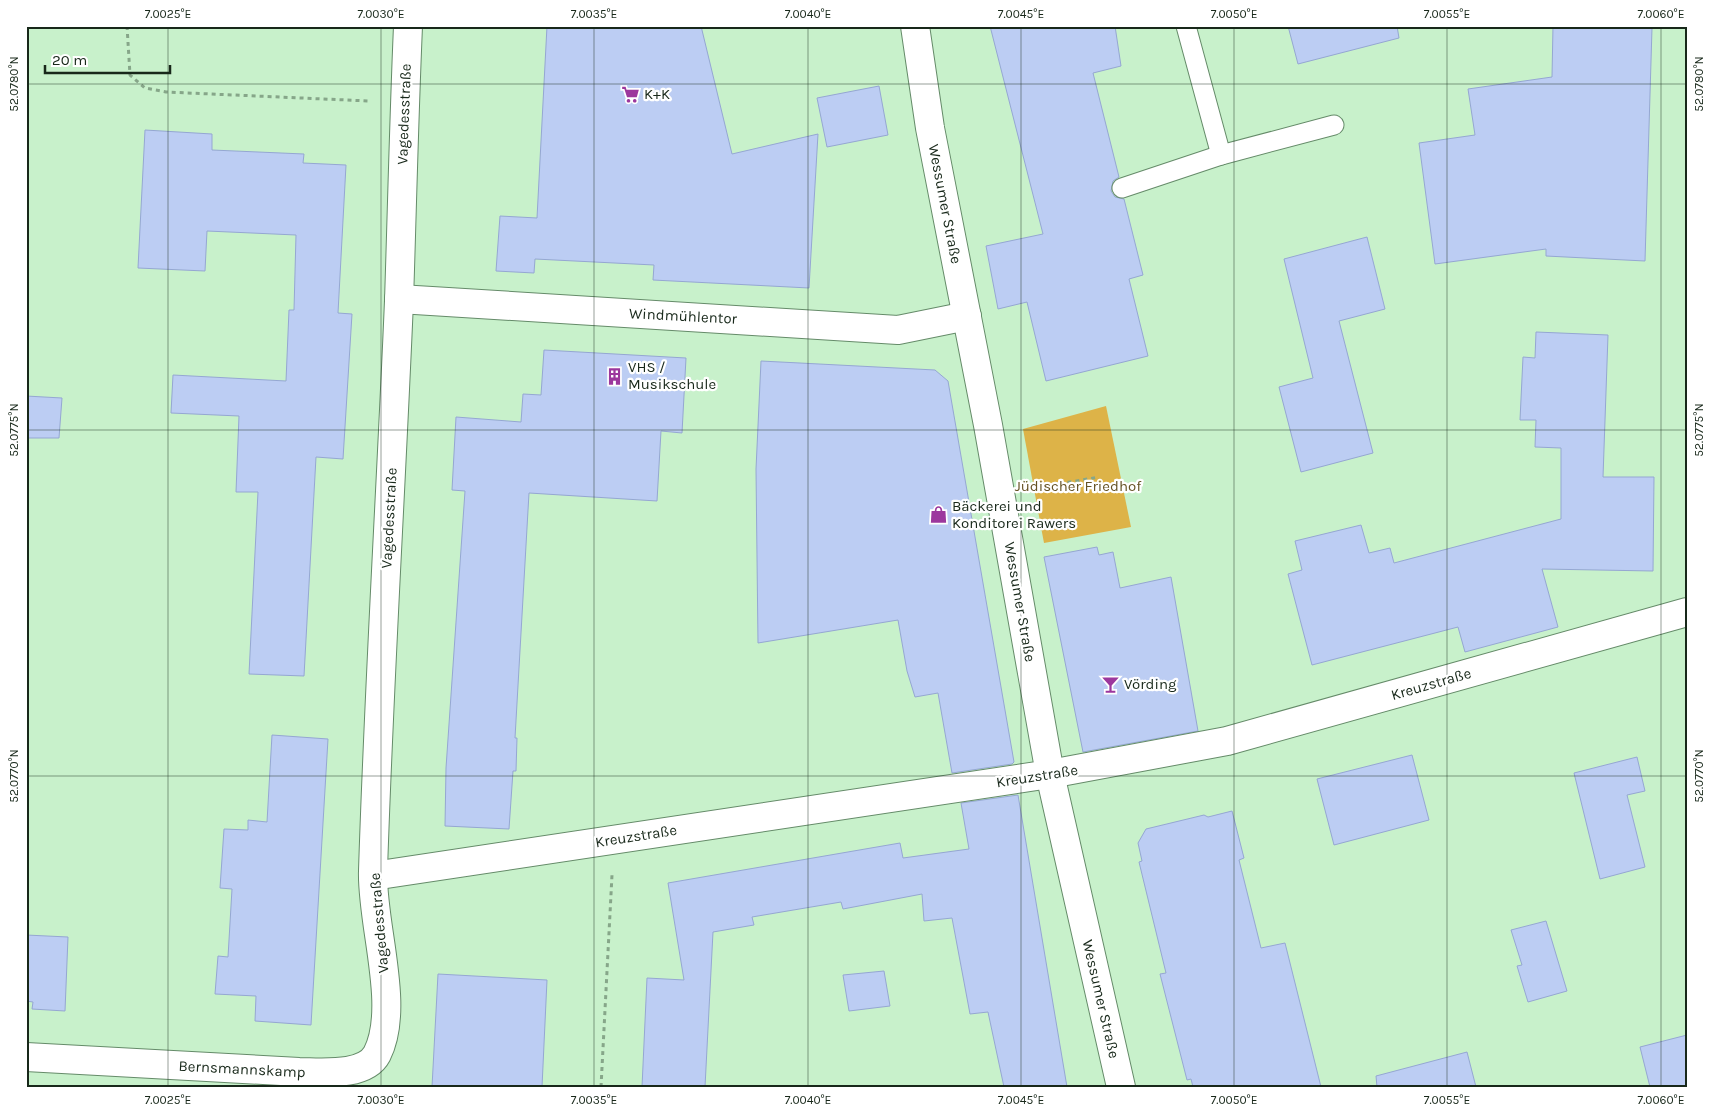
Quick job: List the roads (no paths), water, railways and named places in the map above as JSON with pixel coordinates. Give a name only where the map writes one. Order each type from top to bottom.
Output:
[{"type":"street","name":"Vagedesstraße","points":[[385,1010],[373,876],[399,299],[408,26]]},
{"type":"street","name":"Wessumer Straße","points":[[915,26],[930,128],[1001,494],[1050,774],[1121,1087]]},
{"type":"street","name":"Windmühlentor","points":[[399,299],[898,330],[967,316]]},
{"type":"street","name":"Kreuzstraße","points":[[373,876],[1050,774],[1227,742],[1687,612]]},
{"type":"street","name":"Bernsmannskamp","points":[[26,1057],[299,1072],[338,1072],[366,1066],[376,1056],[384,1034],[385,1010]]},
{"type":"lane","points":[[1186,26],[1221,155]]},
{"type":"lane","points":[[1122,188],[1221,155],[1334,125]]},
{"type":"place","name":"K+K","points":[[630,94]]},
{"type":"place","name":"VHS / Musikschule","points":[[614,376]]},
{"type":"place","name":"Bäckerei und Konditorei Rawers","points":[[938,515]]},
{"type":"place","name":"Vörding","points":[[1110,684]]},
{"type":"park label","name":"Jüdischer Friedhof","points":[[1078,486]]}]
